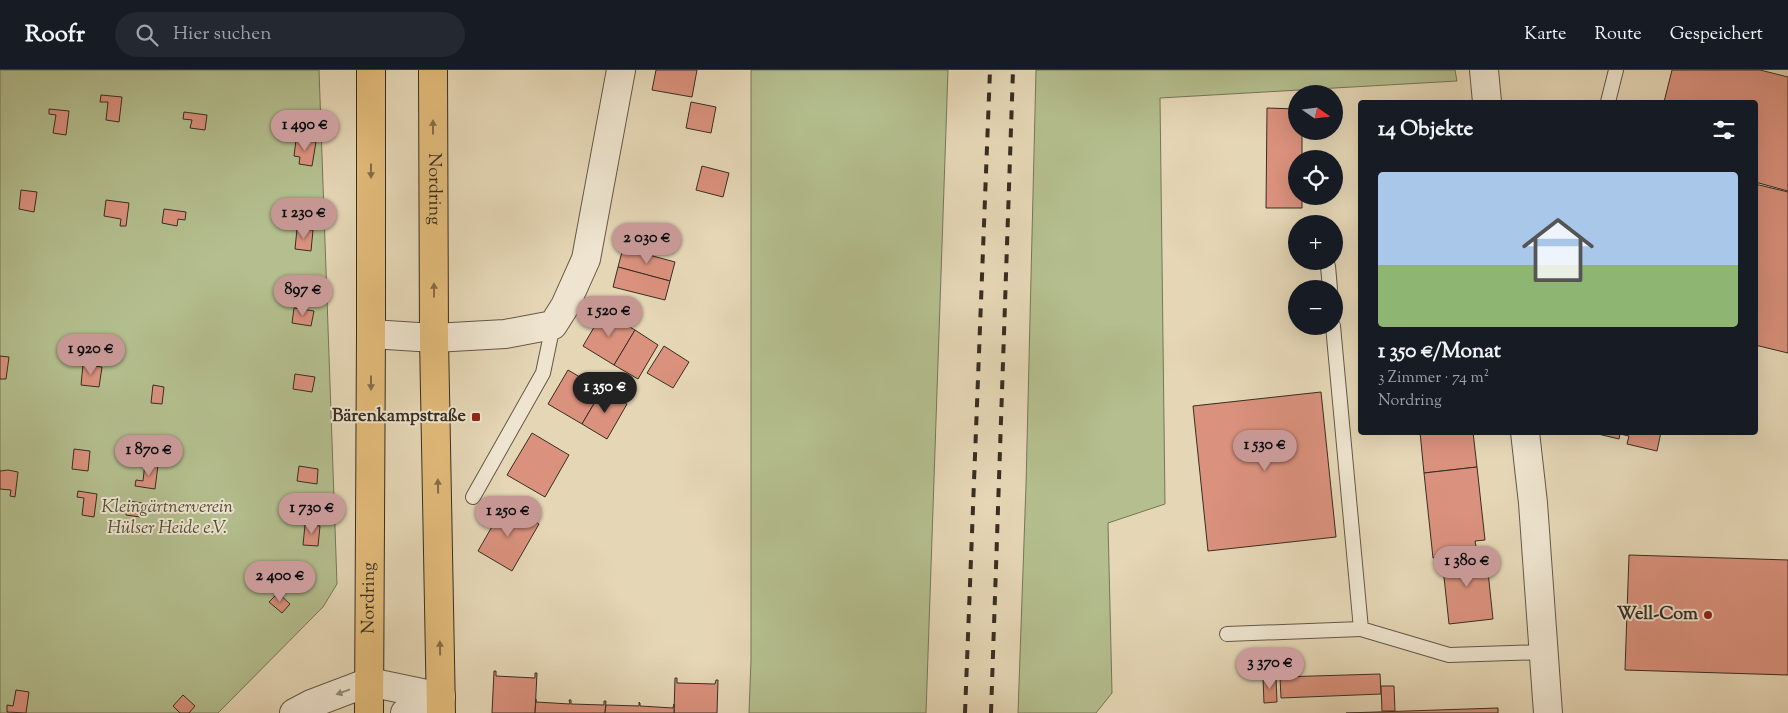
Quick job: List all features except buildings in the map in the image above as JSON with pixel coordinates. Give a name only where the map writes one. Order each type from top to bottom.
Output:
[{"type":"main road","name":"Nordring","points":[[369,713],[371,70]]},
{"type":"main road","name":"Nordring","points":[[433,70],[434,338],[441,705]]},
{"type":"street","points":[[371,334],[434,338],[505,334],[553,325],[565,306],[586,259],[622,70]]},
{"type":"street","points":[[1484,70],[1487,100]]},
{"type":"street","points":[[1525,435],[1533,503],[1548,713]]},
{"type":"street","points":[[294,713],[311,704],[369,682],[441,705]]},
{"type":"street","points":[[405,713],[441,705]]},
{"type":"lane","points":[[1608,100],[1616,70]]},
{"type":"lane","points":[[473,497],[543,374],[553,325]]},
{"type":"lane","points":[[1335,335],[1361,629]]},
{"type":"lane","points":[[1227,634],[1361,629],[1449,655],[1544,652]]},
{"type":"green space","name":"Kleingärtnerverein Hülser Heide e.V.","points":[[0,70],[319,70],[337,584],[323,607],[218,713],[0,713]]},
{"type":"green space","points":[[751,70],[948,70],[926,713],[749,713],[751,660]]},
{"type":"green space","points":[[1036,70],[1455,70],[1457,81],[1343,88],[1343,85],[1288,85],[1288,91],[1160,98],[1165,504],[1108,523],[1112,693],[1096,713],[1018,713],[1026,485]]},
{"type":"railway","points":[[965,713],[990,70]]},
{"type":"railway","points":[[991,713],[1013,70]]},
{"type":"place","name":"Bärenkampstraße","points":[[476,417]]},
{"type":"place","name":"Well-Com","points":[[1708,615]]}]
